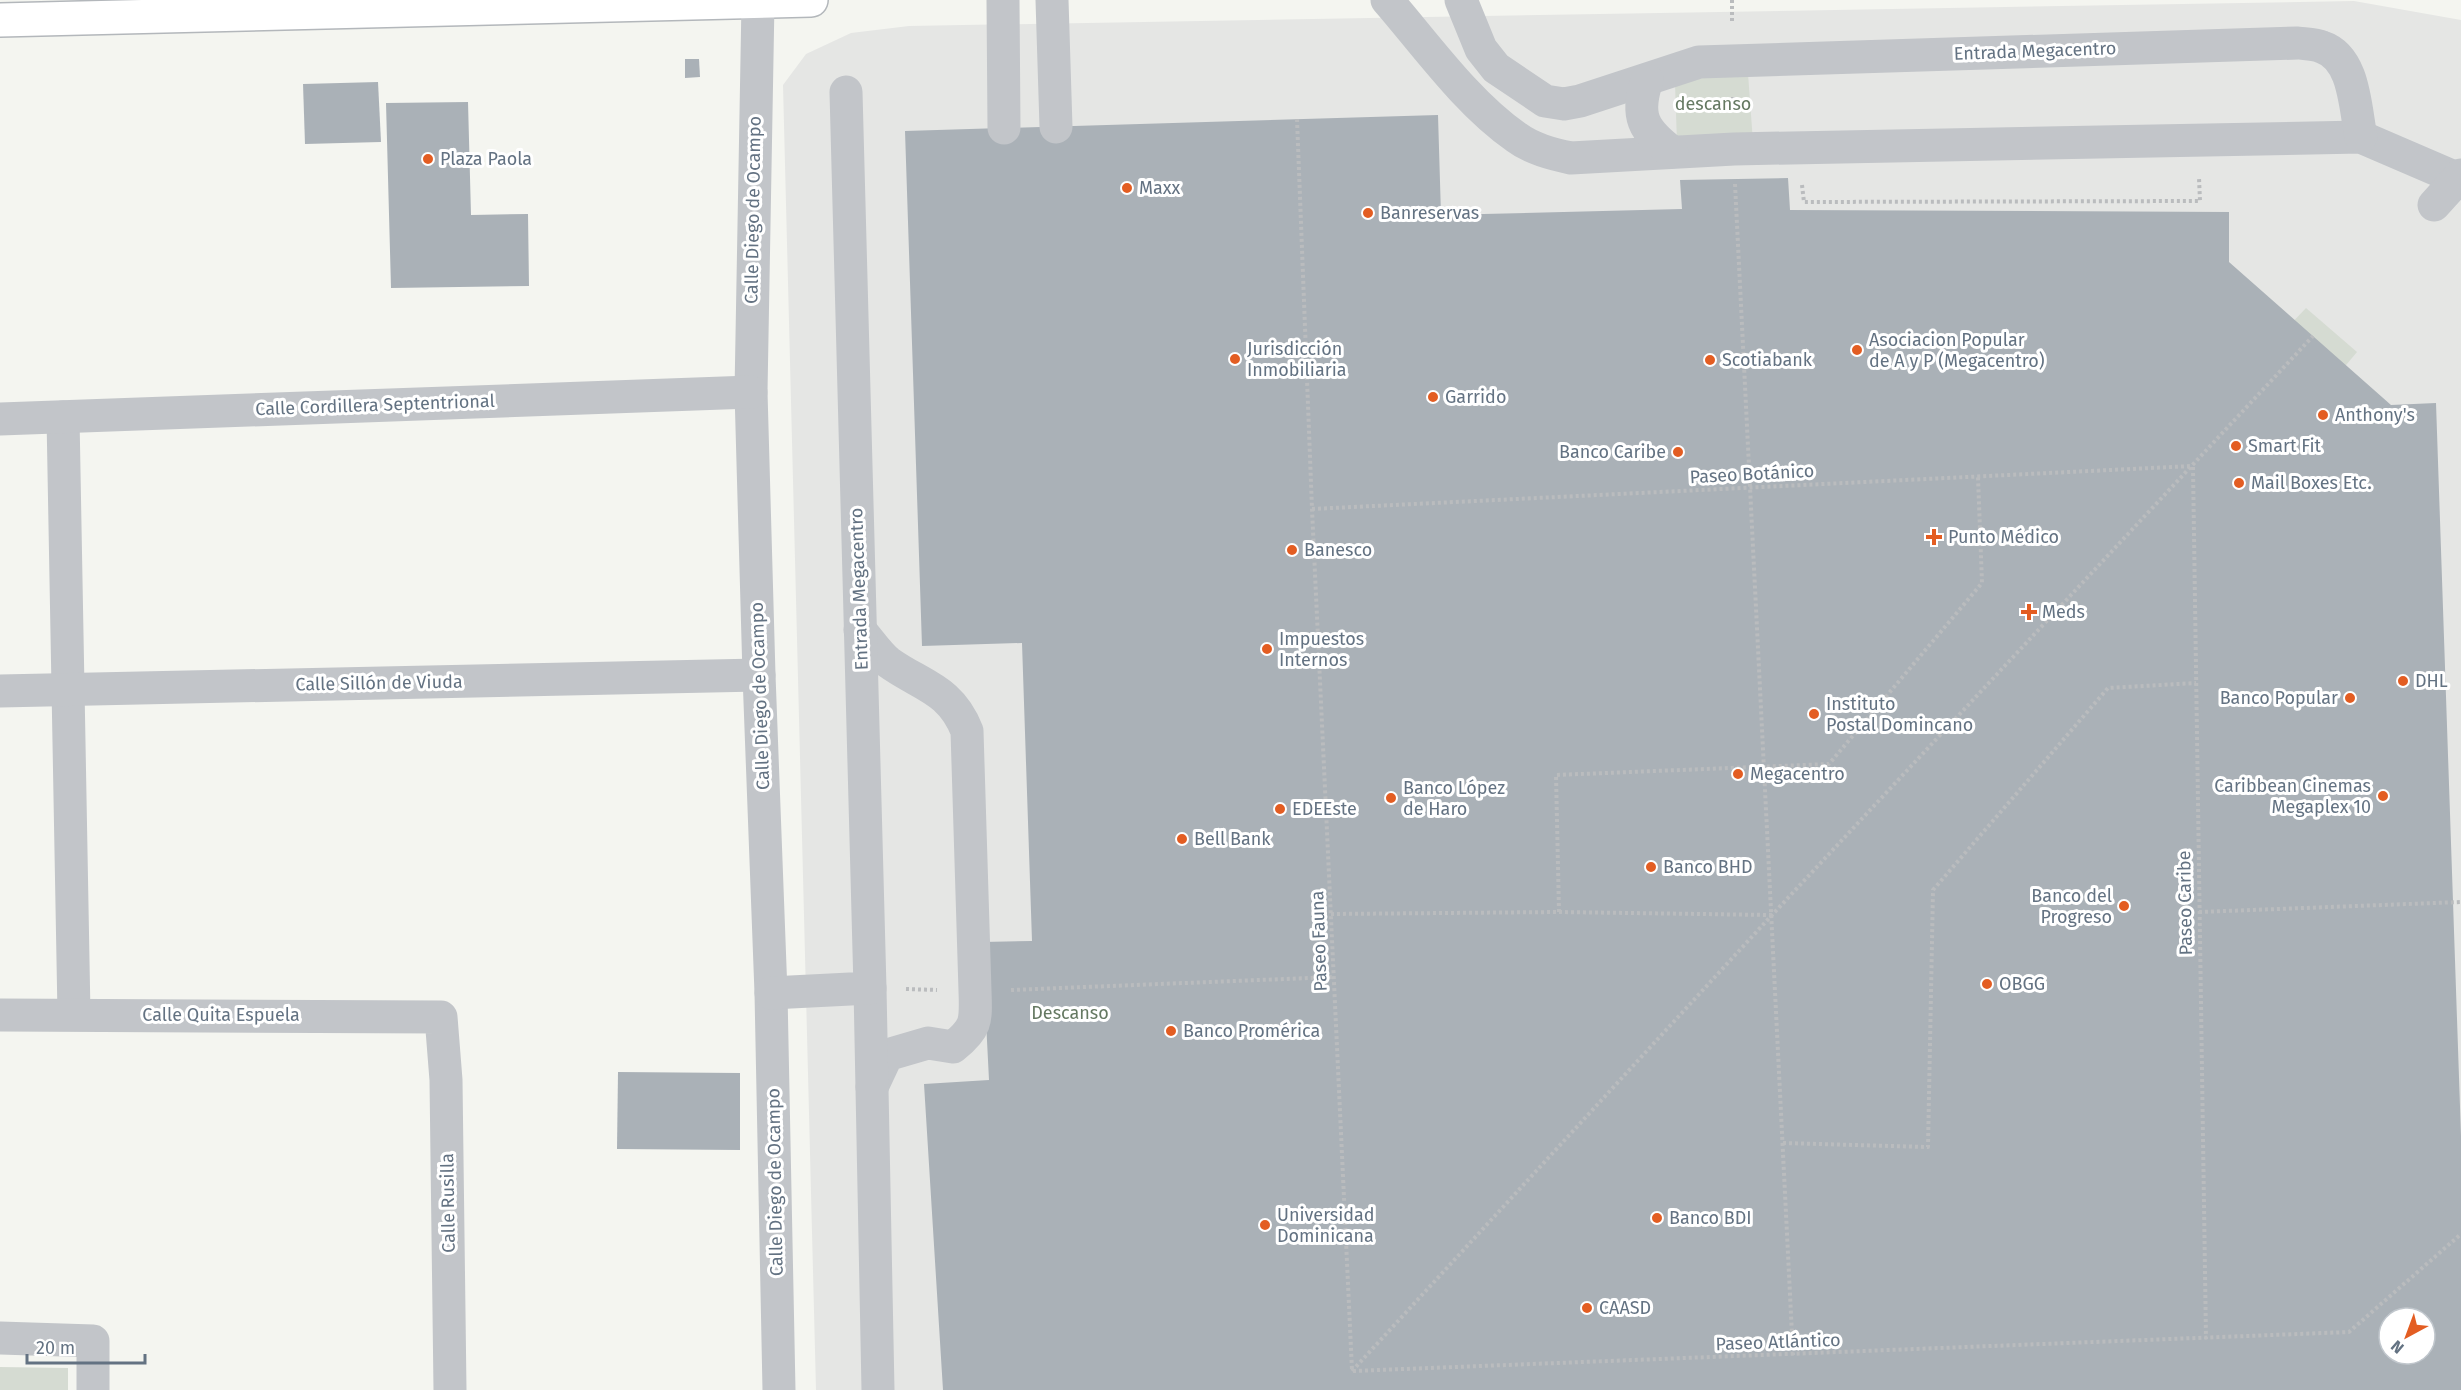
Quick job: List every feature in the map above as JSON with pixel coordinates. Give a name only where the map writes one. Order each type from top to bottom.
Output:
[{"type":"main road","points":[[0,20],[811,0]]},
{"type":"street","points":[[1003,0],[1004,128]]},
{"type":"street","points":[[1052,0],[1056,127]]},
{"type":"street","points":[[1387,0],[1468,94],[1493,119],[1517,138],[1545,152],[1571,158],[1734,148],[2361,137],[2460,177],[2434,205]]},
{"type":"street","name":"Entrada Megacentro","points":[[1461,0],[1481,49],[1496,68],[1545,101],[1564,104],[1580,101],[1699,62],[2298,42],[2322,47],[2337,56],[2348,71],[2361,137]]},
{"type":"street","name":"Calle Diego de Ocampo","points":[[758,2],[754,103],[751,392],[771,993],[779,1390]]},
{"type":"street","points":[[1647,80],[1641,97],[1640,111],[1643,123],[1656,140],[1672,152]]},
{"type":"street","name":"Entrada Megacentro","points":[[846,92],[870,988],[878,1390]]},
{"type":"street","name":"Calle Cordillera Septentrional","points":[[0,419],[751,392]]},
{"type":"street","points":[[63,417],[74,1014]]},
{"type":"street","points":[[860,630],[887,661],[942,695],[959,712],[967,731],[975,991],[972,1030],[961,1041],[953,1047],[928,1043],[887,1055],[872,1088]]},
{"type":"street","name":"Calle Sillón de Viuda","points":[[0,691],[759,675]]},
{"type":"street","points":[[771,993],[870,988]]},
{"type":"street","name":"Calle Quita Espuela","points":[[0,1015],[441,1017]]},
{"type":"street","name":"Calle Rusilla","points":[[441,1017],[446,1080],[450,1390]]},
{"type":"street","points":[[0,1338],[93,1341],[93,1390]]},
{"type":"path","name":"Paseo Fauna","points":[[1296,118],[1352,1371]]},
{"type":"path","points":[[1802,180],[1804,202],[2200,201],[2199,177]]},
{"type":"path","points":[[1734,179],[1793,1355]]},
{"type":"path","points":[[1352,1371],[1772,915],[2313,336]]},
{"type":"path","name":"Paseo Botánico","points":[[1312,509],[2193,466]]},
{"type":"path","name":"Paseo Caribe","points":[[2193,466],[2206,1339]]},
{"type":"path","points":[[1559,912],[1556,775],[1829,764],[1982,583],[1978,477]]},
{"type":"path","points":[[1783,1143],[1928,1147],[1933,890],[2108,688],[2196,683]]},
{"type":"path","points":[[2199,912],[2461,902]]},
{"type":"path","points":[[1331,914],[1559,912],[1772,915]]},
{"type":"path","points":[[870,988],[975,991],[1334,977]]},
{"type":"path","name":"Paseo Atlántico","points":[[1352,1371],[2349,1332],[2461,1234]]},
{"type":"shaded area","name":"Megacentro","points":[[2354,1],[2461,20],[2461,1390],[816,1390],[783,85],[806,54],[851,33],[909,26]]},
{"type":"green space","name":"descanso","points":[[1746,46],[1753,142],[1677,143],[1674,53]]},
{"type":"green space","points":[[2306,308],[2357,352],[2336,377],[2284,331]]},
{"type":"green space","points":[[0,1367],[68,1368],[68,1390],[0,1390]]},
{"type":"building","points":[[685,59],[699,59],[700,77],[685,78]]},
{"type":"building","points":[[378,82],[381,142],[305,144],[303,84]]},
{"type":"building","name":"Plaza Paola","points":[[468,102],[471,215],[528,214],[529,286],[391,288],[386,103]]},
{"type":"building","name":"Megacentro","points":[[1438,115],[1441,215],[1682,209],[1680,180],[1788,178],[1790,210],[2229,212],[2229,262],[2391,405],[2436,403],[2461,1136],[2461,1390],[943,1390],[924,1084],[989,1080],[982,942],[1032,941],[1022,643],[922,646],[905,131]]},
{"type":"building","points":[[618,1072],[740,1073],[740,1150],[617,1149]]},
{"type":"place","name":"Plaza Paola","points":[[428,159]]},
{"type":"place","name":"Maxx","points":[[1127,188]]},
{"type":"place","name":"Banreservas","points":[[1368,213]]},
{"type":"place","name":"Asociacion Popular de A y P (Megacentro)","points":[[1857,350]]},
{"type":"place","name":"Jurisdicción Inmobiliaria","points":[[1235,359]]},
{"type":"place","name":"Scotiabank","points":[[1710,360]]},
{"type":"place","name":"Garrido","points":[[1433,397]]},
{"type":"place","name":"Anthony's","points":[[2323,415]]},
{"type":"place","name":"Smart Fit","points":[[2236,446]]},
{"type":"place","name":"Banco Caribe","points":[[1678,452]]},
{"type":"place","name":"Mail Boxes Etc.","points":[[2239,483]]},
{"type":"place","name":"Punto Médico","points":[[1934,537]]},
{"type":"place","name":"Banesco","points":[[1292,550]]},
{"type":"place","name":"Meds","points":[[2029,612]]},
{"type":"place","name":"Impuestos Internos","points":[[1267,649]]},
{"type":"place","name":"DHL","points":[[2403,681]]},
{"type":"place","name":"Banco Popular","points":[[2350,698]]},
{"type":"place","name":"Instituto Postal Domincano","points":[[1814,714]]},
{"type":"place","name":"Megacentro","points":[[1738,774]]},
{"type":"place","name":"Caribbean Cinemas Megaplex 10","points":[[2383,796]]},
{"type":"place","name":"Banco López de Haro","points":[[1391,798]]},
{"type":"place","name":"EDEEste","points":[[1280,809]]},
{"type":"place","name":"Bell Bank","points":[[1182,839]]},
{"type":"place","name":"Banco BHD","points":[[1651,867]]},
{"type":"place","name":"Banco del Progreso","points":[[2124,906]]},
{"type":"place","name":"OBGG","points":[[1987,984]]},
{"type":"place","name":"Banco Promérica","points":[[1171,1031]]},
{"type":"place","name":"Banco BDI","points":[[1657,1218]]},
{"type":"place","name":"Universidad Dominicana","points":[[1265,1225]]},
{"type":"place","name":"CAASD","points":[[1587,1308]]},
{"type":"park label","name":"Descanso","points":[[1070,1013]]}]
